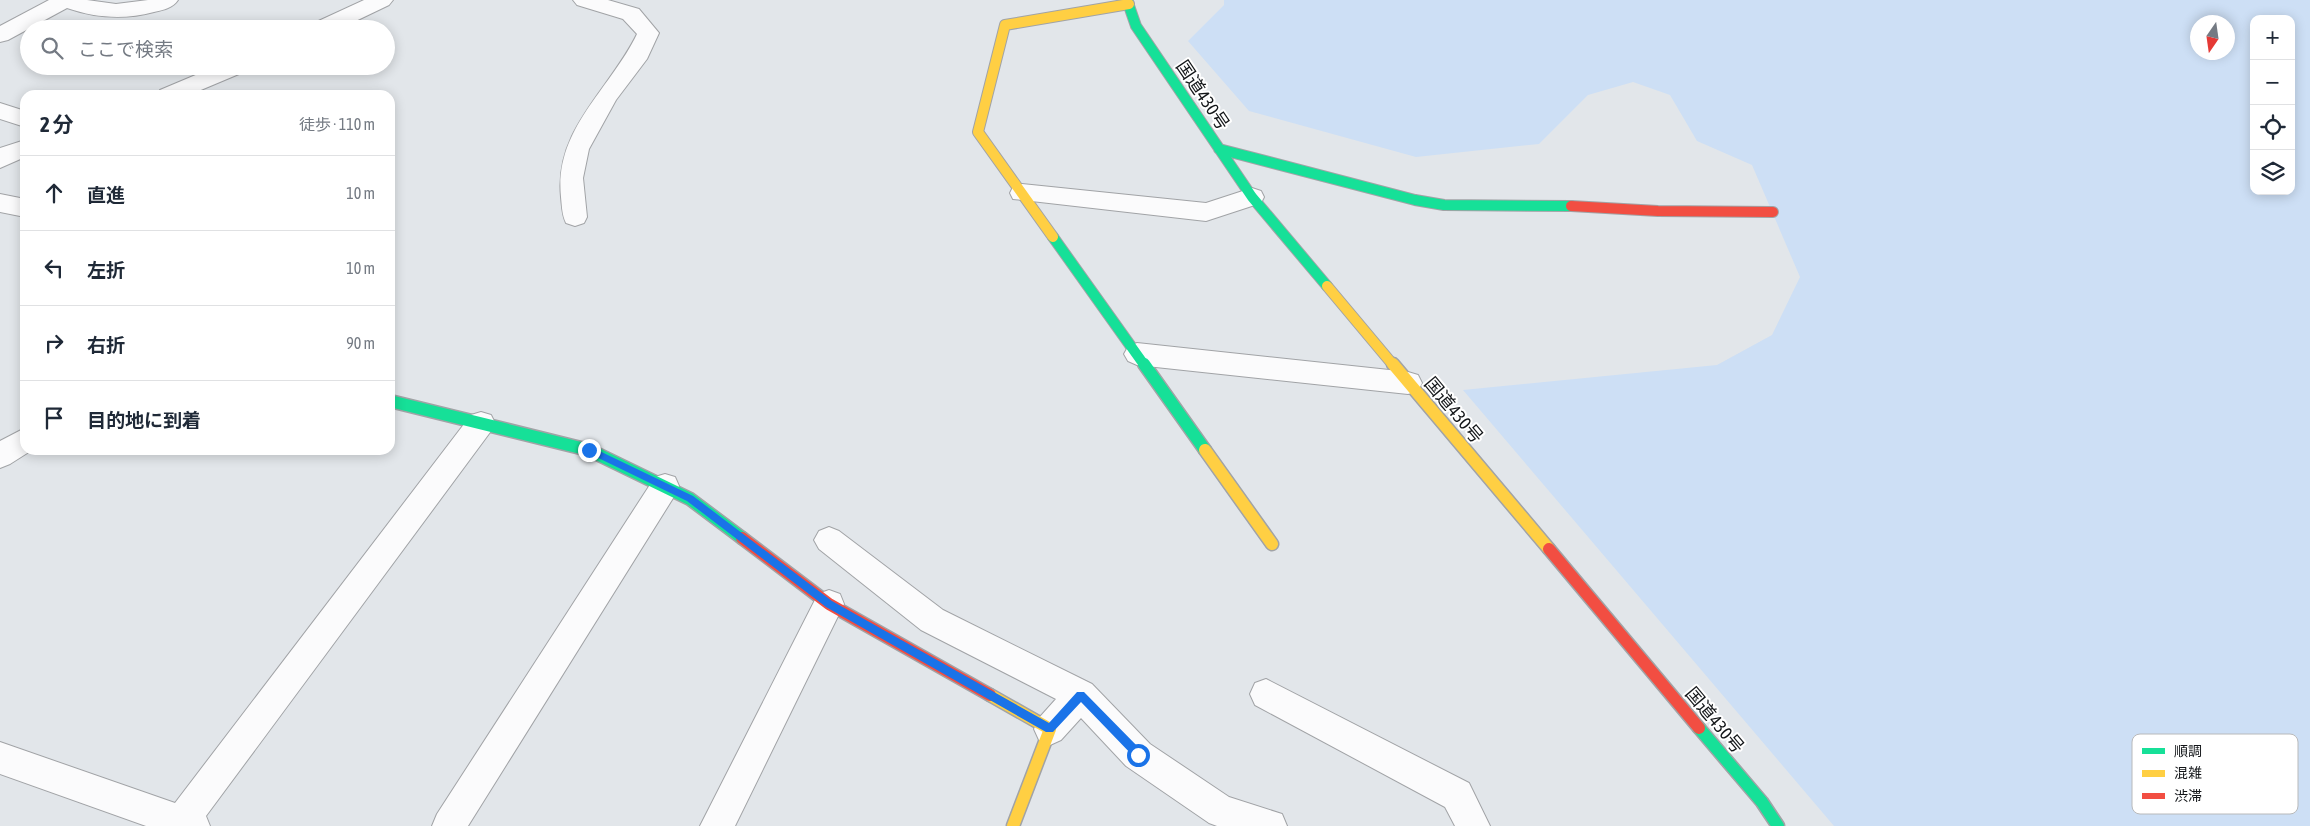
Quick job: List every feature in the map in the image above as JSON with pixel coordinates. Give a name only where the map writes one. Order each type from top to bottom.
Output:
[{"type":"main road","name":"国道430号","points":[[1128,2],[1136,26],[1252,197],[1762,802],[1778,826]]},
{"type":"main road","points":[[1128,2],[1005,25],[978,132],[1272,544]]},
{"type":"main road","points":[[1219,149],[1415,200],[1444,205],[1580,206],[1658,211],[1773,212]]},
{"type":"main road","points":[[395,402],[589,450],[665,486],[690,499],[829,604],[1050,729],[1013,826]]},
{"type":"street","points":[[28,20],[65,0],[95,10],[123,12],[167,0]]},
{"type":"street","points":[[339,20],[382,0]]},
{"type":"street","points":[[575,217],[571,178],[577,149],[607,96],[636,59],[648,33],[631,14],[584,0]]},
{"type":"street","points":[[0,35],[20,24]]},
{"type":"street","points":[[180,90],[216,75]]},
{"type":"street","points":[[0,111],[20,117]]},
{"type":"street","points":[[0,160],[3,156],[20,150]]},
{"type":"street","points":[[1022,193],[1206,212],[1252,197]]},
{"type":"street","points":[[0,203],[20,207]]},
{"type":"street","points":[[1136,354],[1408,383]]},
{"type":"street","points":[[0,758],[187,824],[481,423]]},
{"type":"street","points":[[0,456],[20,443]]},
{"type":"street","points":[[449,826],[665,486]]},
{"type":"street","points":[[829,540],[932,620],[1081,695],[1138,755],[1221,812],[1270,826]]},
{"type":"street","points":[[717,826],[829,604]]},
{"type":"street","points":[[1266,694],[1457,795],[1473,826]]},
{"type":"street","points":[[1050,729],[1081,695]]},
{"type":"shaded area","points":[[1224,0],[2310,0],[2310,826],[1834,826],[1463,390],[1717,365],[1772,335],[1800,277],[1752,165],[1697,141],[1670,95],[1633,82],[1588,95],[1539,144],[1416,157],[1249,111],[1188,41],[1224,5]]},
{"type":"traffic: fast","points":[[1127,0],[1136,26],[1252,197],[1327,286]]},
{"type":"traffic: fast","points":[[1219,149],[1415,200],[1444,205],[1571,206]]},
{"type":"traffic: fast","points":[[1053,237],[1205,450]]},
{"type":"traffic: fast","points":[[395,402],[589,450],[690,499],[742,538]]},
{"type":"traffic: fast","points":[[1699,728],[1762,802],[1778,826]]},
{"type":"traffic: slow","points":[[1053,237],[978,132],[1005,25],[1129,4]]},
{"type":"traffic: slow","points":[[1327,286],[1549,549]]},
{"type":"traffic: slow","points":[[1205,450],[1272,544]]},
{"type":"traffic: slow","points":[[990,695],[1050,729],[1013,826]]},
{"type":"traffic: jam","points":[[1571,206],[1658,211],[1773,212]]},
{"type":"traffic: jam","points":[[742,538],[829,604],[990,695]]},
{"type":"traffic: jam","points":[[1549,549],[1699,728]]},
{"type":"route","points":[[589,450],[690,499],[829,604],[1050,729],[1081,695],[1138,755]]}]
